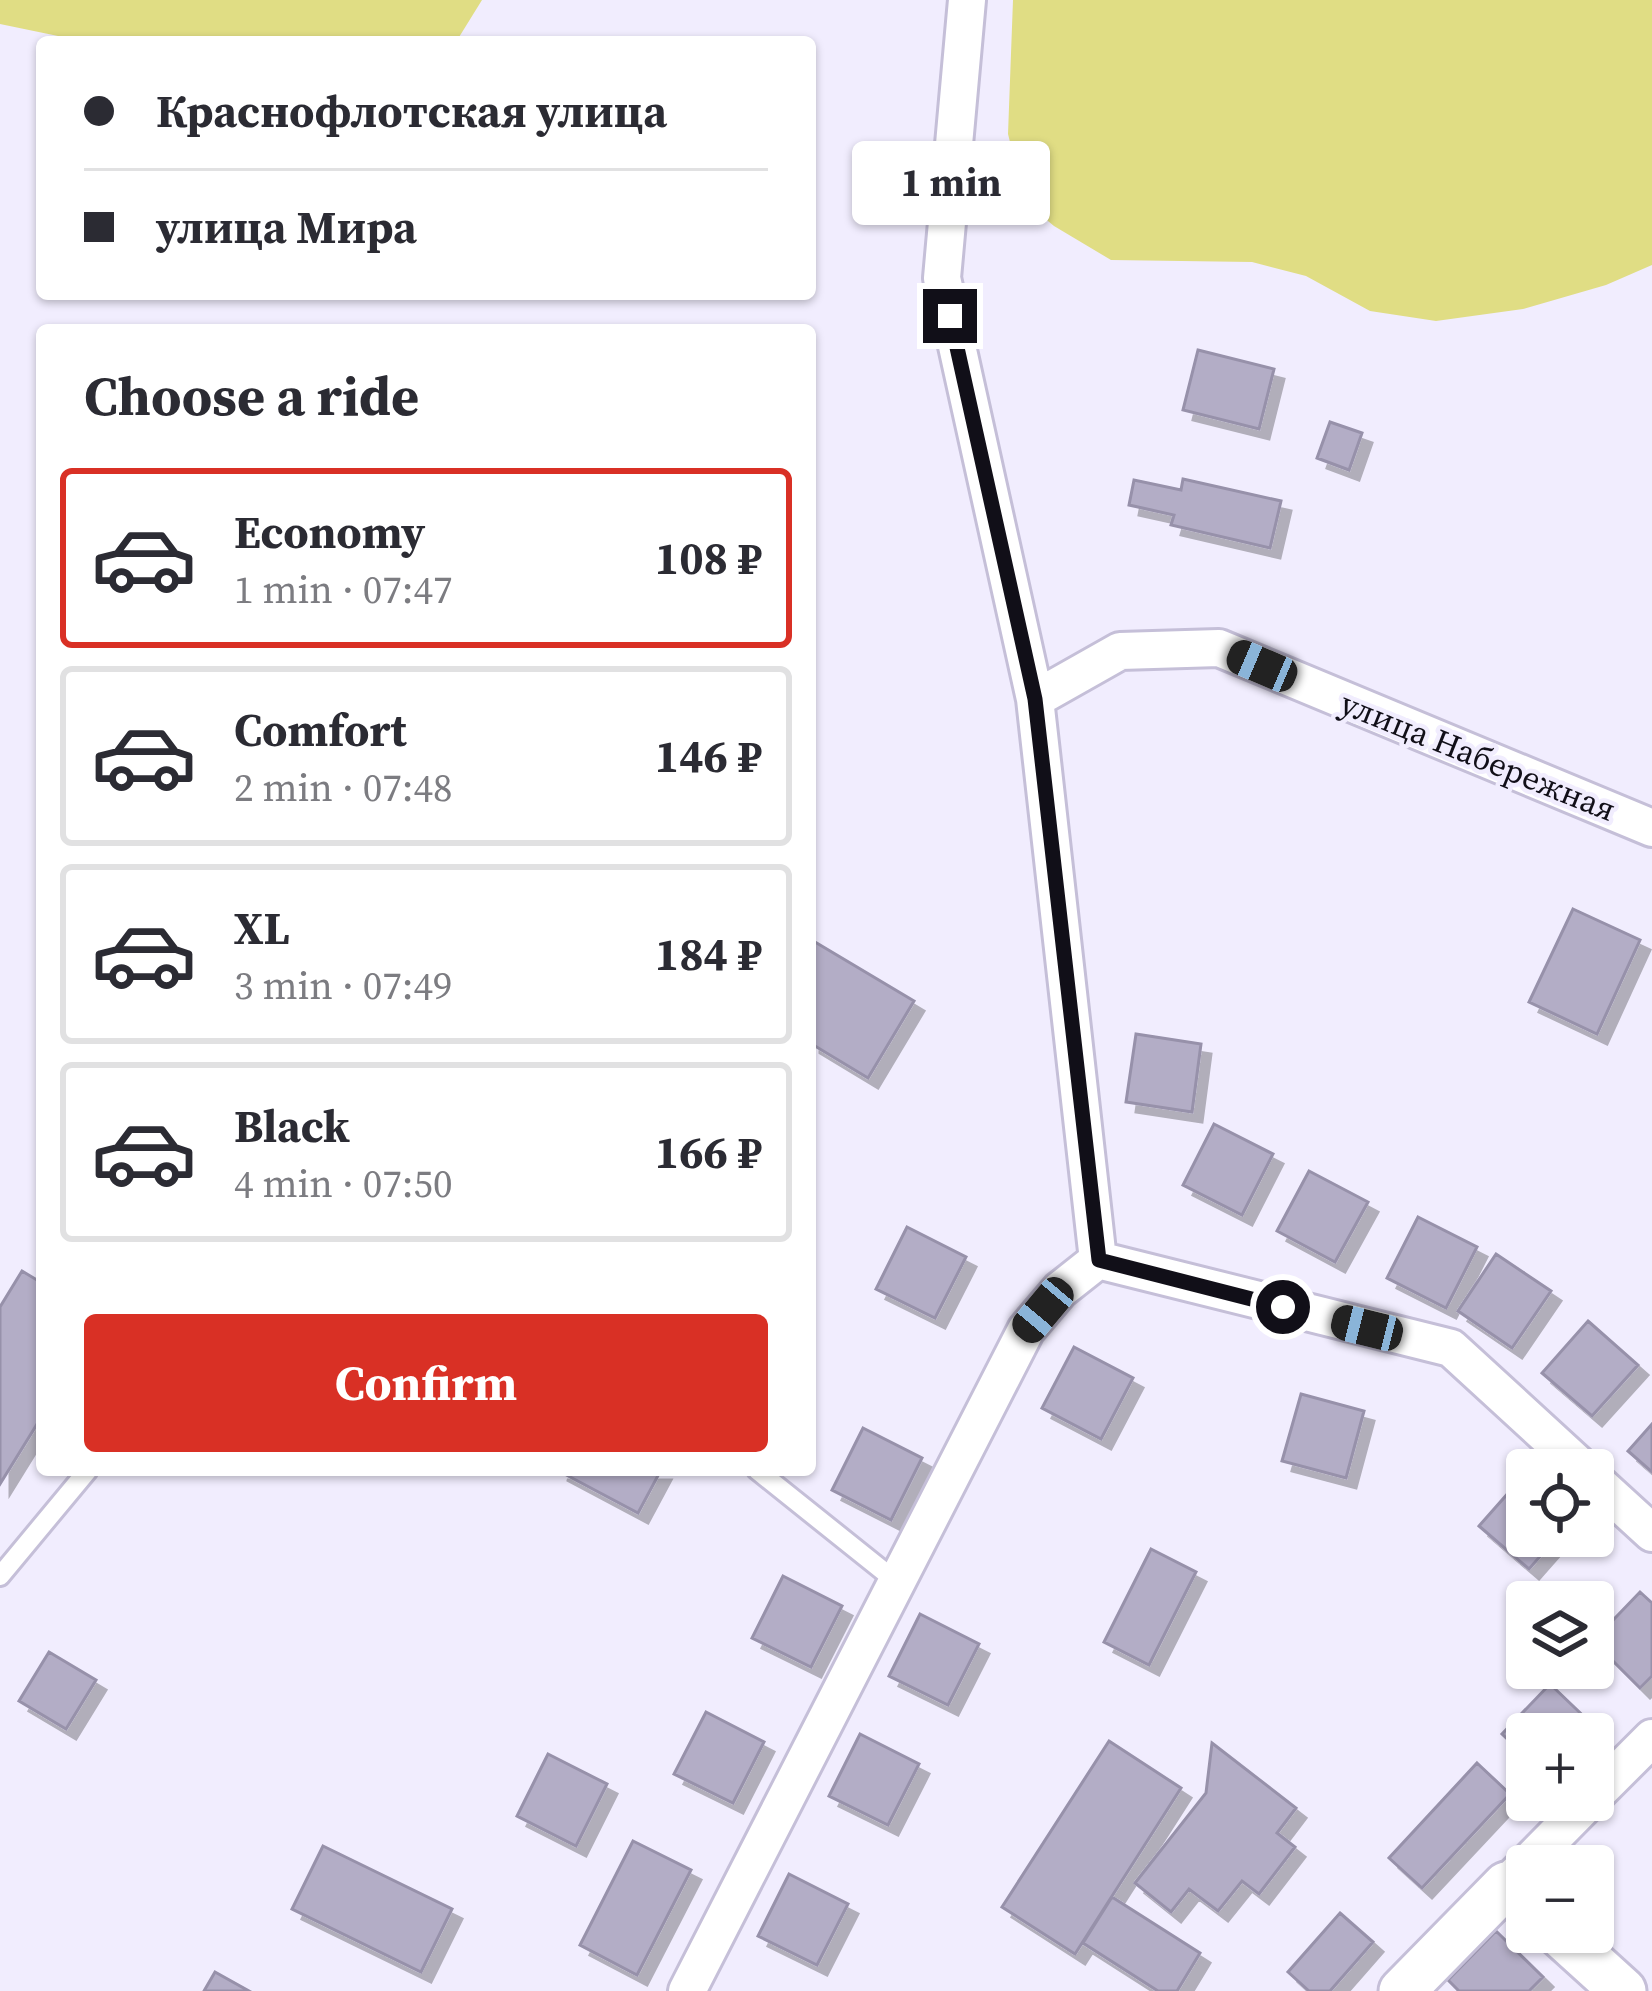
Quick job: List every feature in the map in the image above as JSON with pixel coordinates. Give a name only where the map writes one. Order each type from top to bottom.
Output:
[{"type":"street","points":[[967,0],[942,278],[1035,699],[1099,1260]]},
{"type":"street","name":"улица Набережная","points":[[1035,699],[1120,651],[1219,648],[1652,828]]},
{"type":"street","points":[[1099,1260],[1451,1348],[1560,1449]]},
{"type":"street","points":[[687,1991],[1026,1330],[1060,1290],[1099,1260]]},
{"type":"street","points":[[1614,1498],[1652,1533]]},
{"type":"street","points":[[1614,1777],[1652,1738]]},
{"type":"street","points":[[1555,1845],[1574,1821]]},
{"type":"street","points":[[1402,1991],[1506,1903]]},
{"type":"street","points":[[1581,1953],[1622,1991]]},
{"type":"lane","points":[[0,1576],[83,1476]]},
{"type":"lane","points":[[764,1476],[897,1582]]},
{"type":"shaded area","points":[[0,0],[482,0],[460,36],[58,36],[0,24]]},
{"type":"shaded area","points":[[1013,0],[1652,0],[1652,265],[1606,285],[1523,309],[1436,321],[1370,311],[1306,276],[1252,262],[1111,260],[1054,226],[1025,202],[1008,134]]},
{"type":"building","points":[[1198,350],[1274,369],[1259,429],[1183,410]]},
{"type":"building","points":[[1330,422],[1362,433],[1349,470],[1317,458]]},
{"type":"building","points":[[1183,479],[1281,501],[1270,548],[1171,525],[1174,515],[1129,505],[1134,480],[1181,490]]},
{"type":"building","points":[[1573,909],[1640,940],[1597,1034],[1529,1002]]},
{"type":"building","points":[[816,943],[914,1001],[868,1078],[816,1047]]},
{"type":"building","points":[[1136,1034],[1201,1044],[1192,1112],[1126,1102]]},
{"type":"building","points":[[1214,1124],[1273,1154],[1242,1215],[1183,1185]]},
{"type":"building","points":[[1309,1171],[1368,1202],[1335,1262],[1277,1231]]},
{"type":"building","points":[[1418,1217],[1477,1247],[1446,1308],[1387,1278]]},
{"type":"building","points":[[907,1227],[966,1257],[935,1318],[876,1289]]},
{"type":"building","points":[[1496,1254],[1551,1291],[1512,1348],[1458,1311]]},
{"type":"building","points":[[22,1271],[36,1279],[36,1426],[0,1484],[0,1307]]},
{"type":"building","points":[[1588,1321],[1638,1365],[1592,1416],[1542,1373]]},
{"type":"building","points":[[1074,1347],[1133,1378],[1101,1439],[1042,1408]]},
{"type":"building","points":[[1301,1394],[1364,1411],[1346,1478],[1282,1461]]},
{"type":"building","points":[[1652,1424],[1652,1472],[1628,1451]]},
{"type":"building","points":[[863,1428],[922,1458],[891,1520],[832,1490]]},
{"type":"building","points":[[568,1476],[658,1476],[638,1513]]},
{"type":"building","points":[[1506,1495],[1506,1549],[1479,1526]]},
{"type":"building","points":[[1151,1549],[1196,1572],[1149,1665],[1104,1642]]},
{"type":"building","points":[[1515,1557],[1540,1557],[1529,1569]]},
{"type":"building","points":[[783,1576],[842,1606],[811,1667],[752,1638]]},
{"type":"building","points":[[1640,1592],[1652,1603],[1652,1676],[1640,1688],[1614,1662],[1614,1619]]},
{"type":"building","points":[[920,1614],[979,1644],[948,1705],[889,1676]]},
{"type":"building","points":[[49,1652],[96,1680],[66,1729],[19,1701]]},
{"type":"building","points":[[1545,1689],[1555,1689],[1580,1713],[1522,1713]]},
{"type":"building","points":[[706,1712],[764,1742],[733,1803],[674,1774]]},
{"type":"building","points":[[860,1734],[919,1764],[888,1825],[829,1796]]},
{"type":"building","points":[[1109,1741],[1181,1788],[1075,1954],[1002,1907]]},
{"type":"building","points":[[1212,1743],[1296,1808],[1277,1833],[1295,1847],[1259,1894],[1242,1881],[1218,1911],[1189,1889],[1171,1912],[1135,1883],[1206,1793]]},
{"type":"building","points":[[548,1754],[607,1784],[576,1846],[517,1816]]},
{"type":"building","points":[[1477,1763],[1506,1790],[1506,1798],[1422,1888],[1389,1858]]},
{"type":"building","points":[[633,1841],[691,1870],[637,1975],[580,1945]]},
{"type":"building","points":[[323,1846],[452,1909],[421,1972],[292,1909]]},
{"type":"building","points":[[789,1874],[848,1904],[817,1965],[758,1936]]},
{"type":"building","points":[[1112,1897],[1200,1953],[1177,1991],[1158,1991],[1083,1943]]},
{"type":"building","points":[[1340,1913],[1373,1942],[1330,1991],[1309,1991],[1288,1972]]},
{"type":"building","points":[[1496,1931],[1506,1941],[1506,1953],[1518,1953],[1543,1977],[1529,1991],[1459,1991],[1448,1980]]},
{"type":"building","points":[[215,1972],[249,1991],[204,1991]]},
{"type":"route","points":[[950,316],[1035,699],[1099,1260],[1283,1307]]}]
